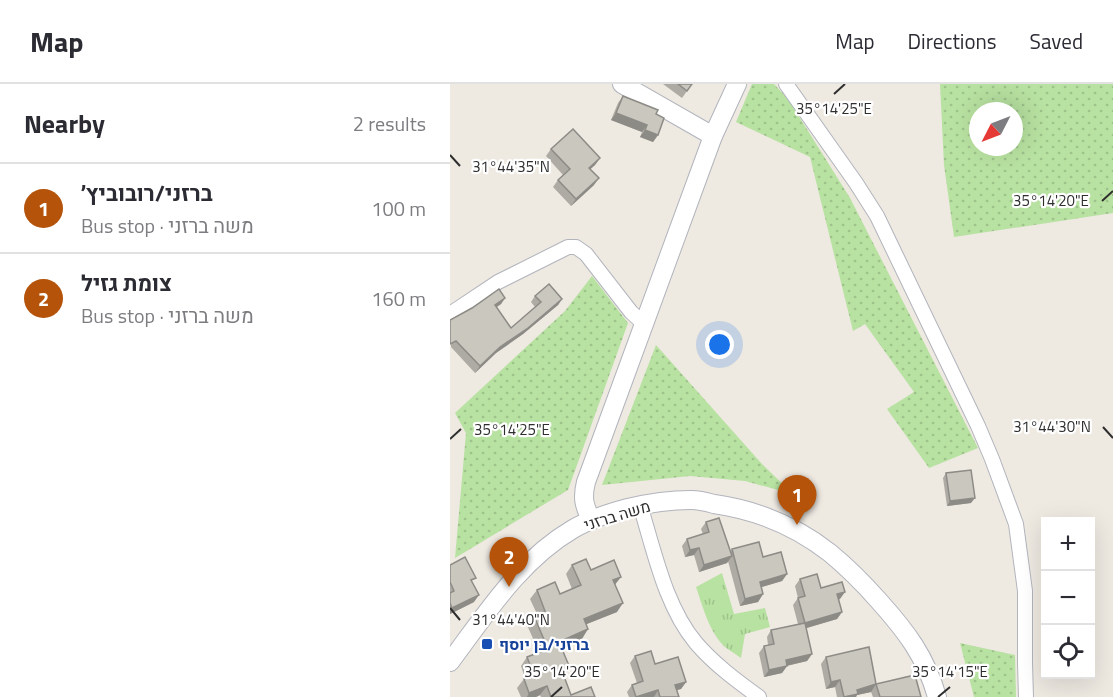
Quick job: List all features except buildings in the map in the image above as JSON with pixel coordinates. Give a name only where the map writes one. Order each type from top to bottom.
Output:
[{"type":"street","points":[[622,84],[713,136]]},
{"type":"street","points":[[591,520],[583,496],[586,482],[713,136],[737,84]]},
{"type":"street","points":[[786,84],[877,216],[992,459],[1016,524],[1025,591],[1026,697]]},
{"type":"street","points":[[450,314],[498,282],[568,248],[576,247],[586,254],[631,312],[645,325]]},
{"type":"street","name":"משה ברזני","points":[[450,662],[512,580],[556,540],[591,520],[640,505],[692,500],[750,511],[781,523],[829,552],[872,593],[919,651],[929,671],[937,697]]},
{"type":"street","points":[[640,505],[671,600],[682,623],[694,641],[710,658],[759,697]]},
{"type":"green space","points":[[752,84],[774,84],[788,99],[850,198],[978,448],[929,468],[887,409],[914,392],[865,324],[853,331],[810,157],[736,122]]},
{"type":"green space","points":[[940,84],[1113,84],[1113,213],[954,237],[944,165]]},
{"type":"green space","points":[[592,276],[628,323],[568,490],[455,558],[466,433],[455,413],[565,311]]},
{"type":"green space","points":[[656,345],[762,464],[793,494],[745,481],[690,476],[602,485]]},
{"type":"green space","points":[[722,573],[734,614],[765,608],[770,627],[745,634],[741,658],[719,641],[707,619],[696,587]]},
{"type":"green space","points":[[960,643],[1015,655],[1016,697],[974,697]]},
{"type":"place","name":"ברזני/רובוביץ׳","points":[[797,525]]},
{"type":"place","name":"צומת גזיל","points":[[509,587]]},
{"type":"place","name":"ברזני/בן יוסף","points":[[487,644]]}]
